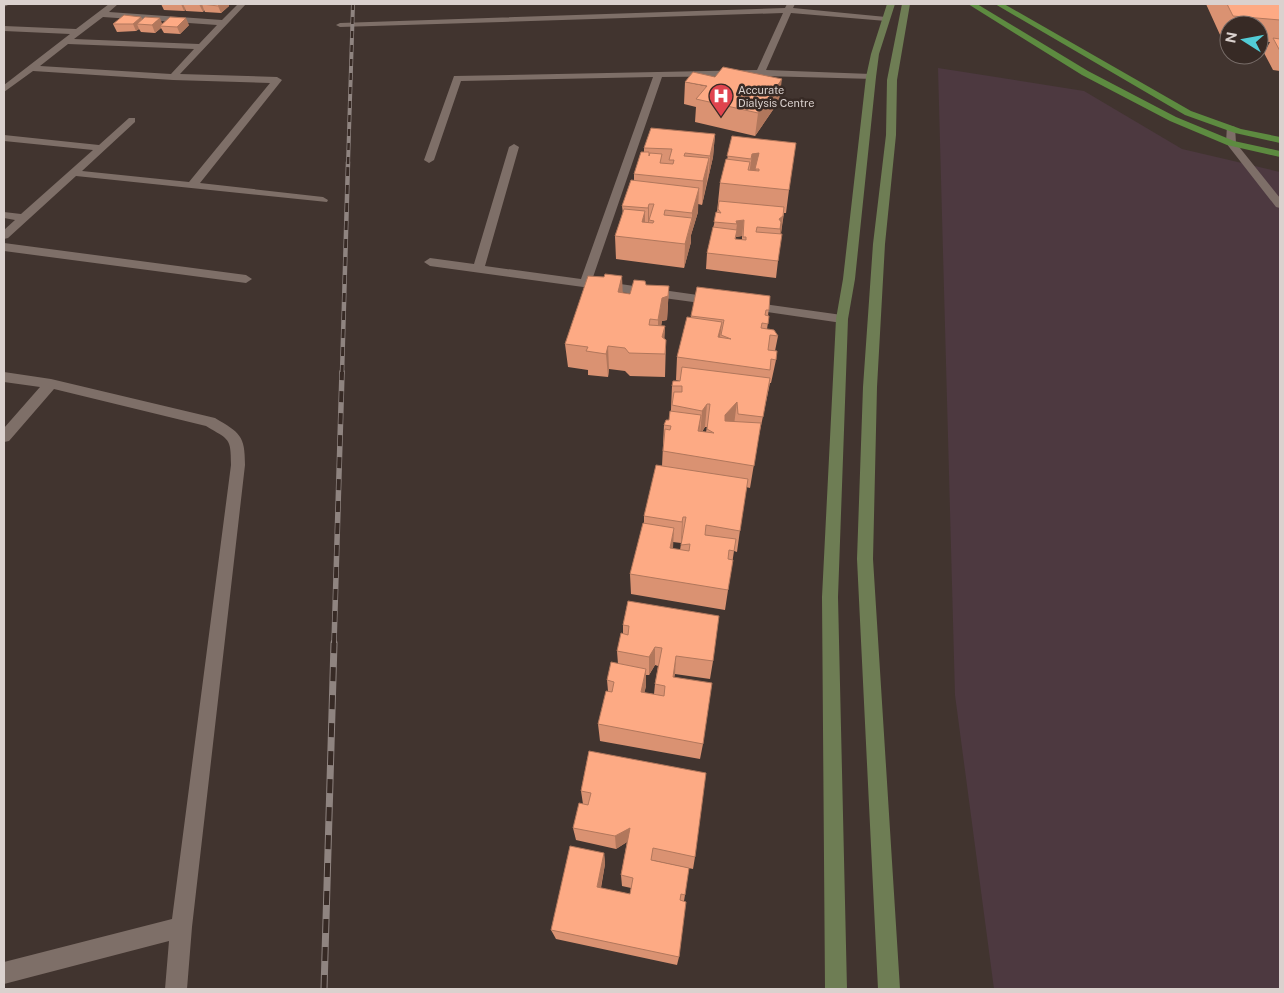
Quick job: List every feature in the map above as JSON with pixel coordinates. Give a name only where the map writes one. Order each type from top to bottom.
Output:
[{"type":"main road","points":[[836,989],[830,597],[842,319],[850,270],[870,77],[875,54],[891,4]]},
{"type":"main road","points":[[889,989],[877,734],[865,559],[870,387],[879,244],[891,136],[892,80],[906,4]]},
{"type":"main road","points":[[972,4],[1085,73],[1173,119],[1231,143],[1280,154]]},
{"type":"main road","points":[[999,4],[1188,112],[1230,128],[1280,140]]},
{"type":"street","points":[[4,90],[114,4]]},
{"type":"street","points":[[173,77],[242,4]]},
{"type":"street","points":[[610,4],[612,16]]},
{"type":"street","points":[[760,73],[789,7]]},
{"type":"street","points":[[340,25],[612,16],[789,7],[886,19]]},
{"type":"street","points":[[100,14],[223,23]]},
{"type":"street","points":[[4,28],[79,32]]},
{"type":"street","points":[[68,41],[200,48]]},
{"type":"street","points":[[32,68],[173,77],[277,80],[192,186]]},
{"type":"street","points":[[429,160],[457,78],[760,73],[870,77]]},
{"type":"street","points":[[586,284],[658,75]]},
{"type":"street","points":[[4,236],[132,120]]},
{"type":"street","points":[[1230,128],[1231,143],[1280,205]]},
{"type":"street","points":[[4,138],[102,148]]},
{"type":"street","points":[[478,268],[514,147]]},
{"type":"street","points":[[74,173],[323,200]]},
{"type":"street","points":[[4,216],[24,218]]},
{"type":"street","points":[[4,247],[246,279]]},
{"type":"street","points":[[430,262],[842,319]]},
{"type":"street","points":[[4,376],[51,384],[210,422],[234,436],[238,447],[237,475],[181,927],[176,989]]},
{"type":"street","points":[[4,437],[51,384]]},
{"type":"street","points":[[4,973],[181,927]]},
{"type":"shaded area","points":[[938,68],[1084,91],[1182,149],[1280,172],[1280,989],[994,989],[955,695]]},
{"type":"building","points":[[202,4],[220,4],[218,6]]},
{"type":"building","points":[[1227,4],[1280,4],[1280,20],[1269,19],[1269,15],[1232,15]]},
{"type":"building","points":[[124,15],[141,17],[133,24],[113,24]]},
{"type":"building","points":[[145,17],[160,18],[152,25],[137,24]]},
{"type":"building","points":[[170,17],[186,18],[177,27],[160,26]]},
{"type":"building","points":[[1273,38],[1280,39],[1280,51]]},
{"type":"building","points":[[723,67],[782,79],[758,113],[696,99],[707,86],[685,82],[693,72],[715,77]]},
{"type":"building","points":[[651,128],[715,134],[710,156],[685,153],[684,156],[709,158],[703,181],[634,174],[641,152],[649,152],[649,156],[650,153],[662,154],[660,163],[673,164],[674,160],[669,160],[672,149],[644,148]]},
{"type":"building","points":[[732,136],[796,143],[789,190],[720,183],[726,159],[750,162],[748,170],[759,171],[759,169],[755,169],[759,153],[752,154],[751,159],[727,156]]},
{"type":"building","points":[[631,180],[699,188],[692,213],[665,210],[664,215],[692,218],[685,244],[615,236],[624,209],[645,211],[642,222],[653,223],[654,221],[649,220],[654,204],[649,204],[648,208],[622,206]]},
{"type":"building","points":[[719,201],[784,207],[783,216],[779,219],[781,222],[780,229],[757,227],[756,232],[782,234],[778,261],[707,253],[713,227],[737,230],[735,239],[746,240],[746,237],[743,237],[744,220],[736,221],[737,224],[714,222],[716,212],[721,213],[718,209]]},
{"type":"building","points":[[605,274],[622,276],[618,292],[630,294],[634,280],[645,281],[646,285],[669,286],[668,296],[662,298],[658,320],[650,319],[649,325],[665,326],[662,337],[666,340],[665,354],[629,353],[625,348],[608,346],[606,354],[586,351],[588,347],[565,344],[588,276],[604,277]]},
{"type":"building","points":[[697,287],[770,296],[769,310],[766,310],[765,315],[769,316],[768,324],[762,323],[761,328],[774,330],[778,336],[770,335],[768,350],[777,351],[776,360],[771,359],[770,370],[677,357],[687,317],[722,322],[718,337],[731,339],[721,335],[724,320],[691,316]]},
{"type":"building","points":[[682,367],[770,378],[763,417],[738,414],[737,402],[725,415],[725,421],[761,423],[754,466],[663,451],[665,429],[670,430],[671,426],[664,425],[666,420],[669,420],[670,411],[701,415],[698,431],[714,433],[707,429],[710,404],[707,404],[702,411],[672,405],[674,392],[682,392],[682,386],[672,386],[673,381],[680,381]]},
{"type":"building","points":[[656,465],[748,479],[740,531],[706,525],[705,535],[736,539],[734,551],[729,550],[728,559],[733,560],[728,590],[630,574],[643,523],[674,528],[670,548],[689,551],[690,544],[681,545],[686,517],[683,517],[682,522],[644,516]]},
{"type":"building","points":[[628,601],[719,616],[713,661],[676,656],[673,677],[712,683],[703,744],[598,724],[606,691],[612,692],[614,682],[607,680],[611,662],[646,669],[641,692],[664,696],[665,686],[655,684],[662,648],[655,647],[649,657],[617,651],[621,633],[628,635],[629,626],[623,625]]},
{"type":"building","points":[[589,751],[706,773],[695,857],[653,848],[651,860],[689,868],[685,895],[681,894],[680,900],[686,902],[679,957],[551,930],[570,846],[604,853],[597,887],[630,894],[633,878],[621,875],[630,828],[615,836],[573,828],[579,803],[588,805],[591,793],[581,791]]},
{"type":"railway","points":[[348,164],[353,4]]},
{"type":"railway","points":[[342,374],[348,162]]},
{"type":"railway","points":[[334,644],[342,372]]},
{"type":"railway","points":[[324,989],[334,643]]},
{"type":"place","name":"Accurate Dialysis Centre","points":[[721,117]]}]
